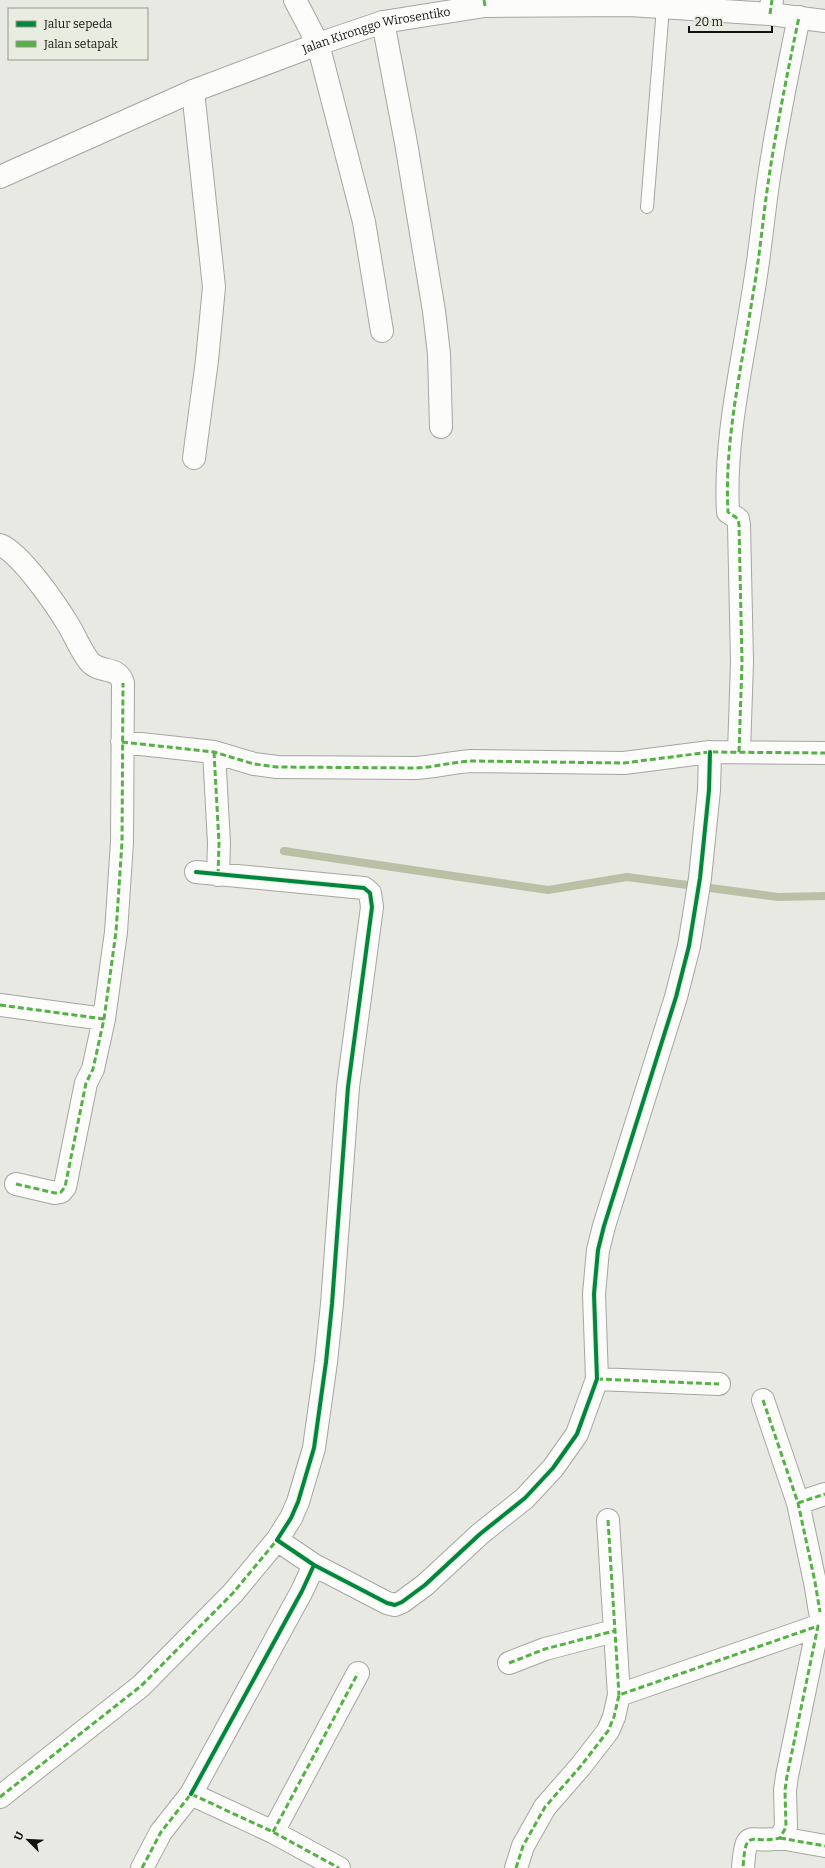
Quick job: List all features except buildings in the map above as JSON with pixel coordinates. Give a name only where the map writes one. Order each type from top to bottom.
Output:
[{"type":"street","points":[[295,0],[318,44],[364,222],[382,331]]},
{"type":"street","name":"Jalan Kironggo Wirosentiko","points":[[0,178],[193,92],[318,44],[383,22],[484,3],[630,5],[663,7],[771,7],[799,17],[825,21]]},
{"type":"street","points":[[739,752],[742,662],[739,525],[738,519],[728,512],[726,489],[732,424],[756,277],[769,178],[783,95],[799,17]]},
{"type":"street","points":[[383,22],[406,143],[434,311],[439,354],[441,427]]},
{"type":"street","points":[[193,92],[214,286],[207,360],[194,458]]},
{"type":"street","points":[[0,545],[16,555],[26,567],[68,625],[91,663],[97,668],[112,670],[120,676],[123,683],[121,866],[116,932],[104,1019],[93,1069],[86,1083],[65,1187],[61,1192],[55,1193],[16,1184]]},
{"type":"street","points":[[122,742],[214,752],[254,764],[278,766],[416,768],[471,760],[624,763],[710,752],[825,753]]},
{"type":"street","points":[[214,752],[218,860]]},
{"type":"street","points":[[277,1540],[314,1565],[387,1603],[395,1605],[402,1602],[425,1586],[480,1534],[525,1498],[553,1468],[577,1434],[597,1379],[594,1294],[598,1250],[604,1226],[676,998],[689,946],[700,878],[709,790],[710,752]]},
{"type":"street","points":[[2,1793],[141,1686],[233,1593],[277,1540],[291,1518],[298,1502],[314,1448],[332,1304],[348,1087],[372,907],[370,893],[364,888],[218,860],[196,872]]},
{"type":"street","points":[[0,1005],[104,1019]]},
{"type":"street","points":[[597,1379],[719,1384]]},
{"type":"street","points":[[763,1400],[798,1503],[816,1582],[821,1616],[787,1776],[785,1790],[786,1827],[780,1838]]},
{"type":"street","points":[[798,1503],[825,1494]]},
{"type":"street","points":[[516,1868],[523,1846],[545,1806],[608,1731],[614,1717],[619,1695],[608,1520]]},
{"type":"street","points":[[142,1868],[161,1832],[191,1794],[302,1591],[314,1565]]},
{"type":"street","points":[[619,1695],[821,1616]]},
{"type":"street","points":[[509,1663],[545,1649],[614,1632]]},
{"type":"street","points":[[273,1832],[358,1673]]},
{"type":"street","points":[[191,1794],[273,1832],[338,1868]]},
{"type":"street","points":[[744,1868],[745,1847],[748,1842],[754,1839],[780,1838],[825,1846]]},
{"type":"lane","points":[[647,207],[663,7]]},
{"type":"waterway","points":[[284,851],[548,890],[627,877],[778,897],[825,896]]},
{"type":"marked path","points":[[484,0],[485,6]]},
{"type":"marked path","points":[[770,14],[772,0]]},
{"type":"marked path","points":[[739,752],[742,662],[739,525],[738,519],[728,512],[727,485],[731,430],[755,279],[772,157],[799,17]]},
{"type":"marked path","points":[[16,1184],[55,1193],[61,1192],[65,1187],[86,1083],[93,1069],[104,1019],[116,932],[122,842],[123,683]]},
{"type":"marked path","points":[[122,742],[214,752],[254,764],[277,767],[416,768],[471,761],[624,763],[710,752],[825,753]]},
{"type":"marked path","points":[[214,752],[219,843],[218,875]]},
{"type":"marked path","points":[[0,1005],[104,1019]]},
{"type":"marked path","points":[[597,1379],[719,1384]]},
{"type":"marked path","points":[[763,1400],[798,1503],[820,1612]]},
{"type":"marked path","points":[[798,1503],[825,1494]]},
{"type":"marked path","points":[[608,1520],[619,1695]]},
{"type":"marked path","points":[[0,1797],[141,1686],[233,1593],[277,1540]]},
{"type":"marked path","points":[[516,1868],[523,1846],[545,1807],[580,1767],[608,1731],[614,1717],[619,1695],[818,1626],[787,1776],[785,1790],[786,1827],[780,1838],[748,1841],[744,1855],[743,1868]]},
{"type":"marked path","points":[[509,1663],[545,1649],[614,1631]]},
{"type":"marked path","points":[[273,1832],[358,1673]]},
{"type":"marked path","points":[[142,1868],[161,1832],[191,1794],[273,1832],[339,1868]]},
{"type":"marked path","points":[[780,1838],[825,1846]]},
{"type":"cycle path","points":[[314,1565],[387,1603],[395,1605],[402,1602],[425,1585],[480,1534],[525,1498],[553,1468],[577,1434],[597,1379],[594,1294],[598,1250],[604,1226],[676,997],[689,946],[700,878],[709,790],[710,752]]},
{"type":"cycle path","points":[[191,1794],[302,1591],[314,1565],[277,1540],[291,1518],[298,1502],[314,1448],[326,1362],[332,1304],[348,1087],[372,907],[370,893],[364,888],[196,872]]}]
